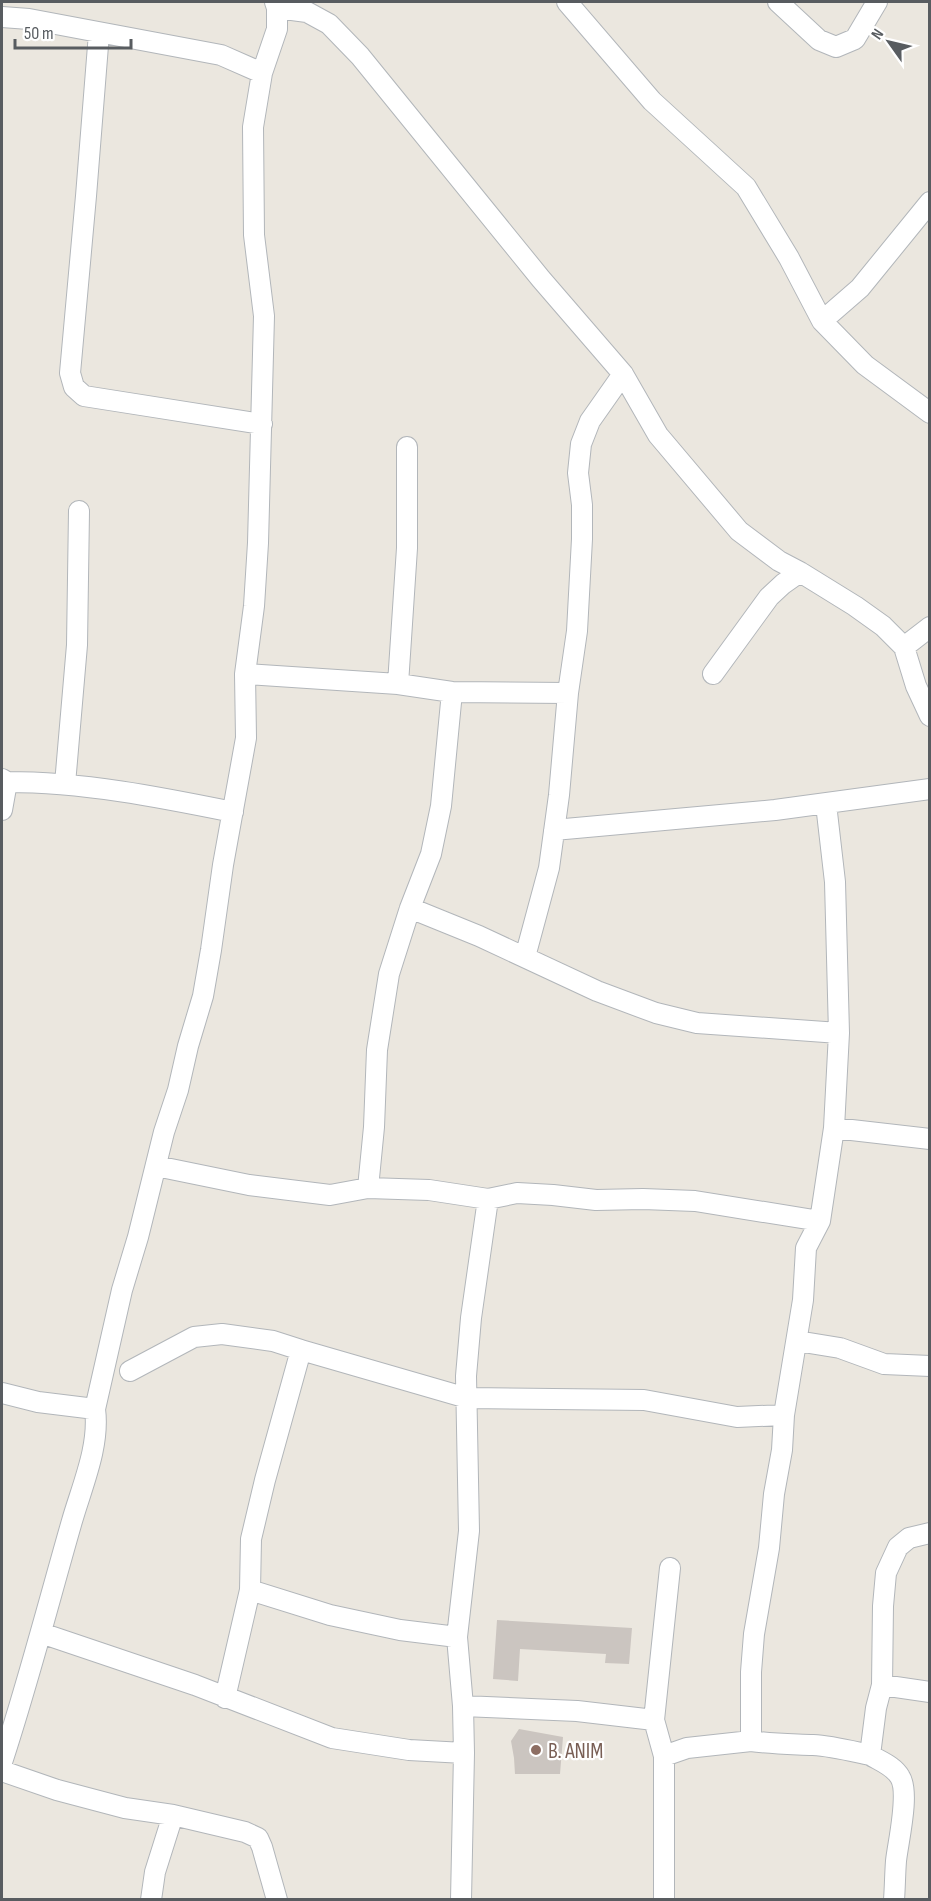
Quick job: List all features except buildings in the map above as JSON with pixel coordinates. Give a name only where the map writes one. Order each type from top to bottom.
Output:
[{"type":"street","points":[[16,2],[29,19]]},
{"type":"street","points":[[567,2],[652,101],[746,187],[789,258],[822,321],[865,365],[930,413]]},
{"type":"street","points":[[778,2],[819,40],[836,47],[855,39],[877,2]]},
{"type":"street","points":[[2,1762],[91,1456],[97,1423],[95,1410],[122,1290],[203,996],[223,865],[246,738],[245,674],[254,606],[264,316],[254,235],[253,127],[262,73],[277,29],[276,5],[307,12],[329,24],[360,56],[541,279],[623,374],[658,435],[739,531],[779,561],[874,619],[904,646],[916,686],[930,716]]},
{"type":"street","points":[[2,17],[29,19],[221,55],[262,73]]},
{"type":"street","points":[[99,33],[70,373],[74,387],[84,396],[262,424]]},
{"type":"street","points":[[822,321],[860,288],[930,202]]},
{"type":"street","points":[[525,957],[549,868],[577,631],[582,539],[582,505],[578,473],[580,444],[590,421],[623,374]]},
{"type":"street","points":[[398,684],[407,548],[407,447]]},
{"type":"street","points":[[65,784],[77,645],[79,511]]},
{"type":"street","points":[[713,674],[769,597],[800,572]]},
{"type":"street","points":[[904,646],[930,627]]},
{"type":"street","points":[[245,674],[398,684],[452,692],[568,693]]},
{"type":"street","points":[[368,1188],[374,1127],[377,1050],[389,974],[410,908],[431,854],[441,806],[452,692]]},
{"type":"street","points":[[2,810],[4,781],[65,784],[161,797],[233,812]]},
{"type":"street","points":[[554,830],[826,804],[930,789]]},
{"type":"street","points":[[751,1741],[751,1672],[754,1634],[769,1548],[774,1494],[782,1450],[784,1415],[803,1300],[806,1248],[820,1221],[834,1128],[839,1033],[835,882],[826,804]]},
{"type":"street","points":[[410,908],[525,957],[597,991],[656,1013],[697,1023],[839,1033]]},
{"type":"street","points":[[834,1128],[930,1139]]},
{"type":"street","points":[[156,1166],[249,1185],[330,1196],[368,1188],[429,1190],[488,1199],[518,1193],[554,1194],[596,1200],[695,1201],[820,1221]]},
{"type":"street","points":[[461,1899],[464,1753],[463,1706],[457,1636],[468,1531],[466,1376],[471,1318],[488,1199]]},
{"type":"street","points":[[130,1371],[194,1337],[222,1334],[273,1341],[467,1398],[644,1400],[737,1417],[784,1415]]},
{"type":"street","points":[[797,1341],[840,1348],[884,1364],[930,1366]]},
{"type":"street","points":[[225,1698],[250,1590],[251,1539],[265,1480],[302,1350]]},
{"type":"street","points":[[2,1393],[38,1402],[95,1410]]},
{"type":"street","points":[[870,1755],[873,1724],[882,1685],[883,1606],[886,1573],[898,1547],[909,1538],[930,1533]]},
{"type":"street","points":[[664,1899],[664,1756],[654,1720],[670,1568]]},
{"type":"street","points":[[250,1590],[330,1615],[400,1630],[457,1636]]},
{"type":"street","points":[[41,1634],[195,1685],[332,1738],[409,1750],[464,1753]]},
{"type":"street","points":[[882,1685],[930,1692]]},
{"type":"street","points":[[463,1706],[577,1711],[654,1720]]},
{"type":"street","points":[[664,1756],[687,1748],[751,1741],[781,1745],[824,1746],[870,1755],[894,1769],[902,1779],[903,1791],[902,1825],[896,1861],[894,1899]]},
{"type":"street","points":[[2,1771],[57,1790],[125,1808],[173,1815],[245,1832],[258,1838],[277,1899]]},
{"type":"street","points":[[151,1899],[155,1872],[173,1815]]},
{"type":"place","name":"B. ANIM","points":[[536,1750]]}]
